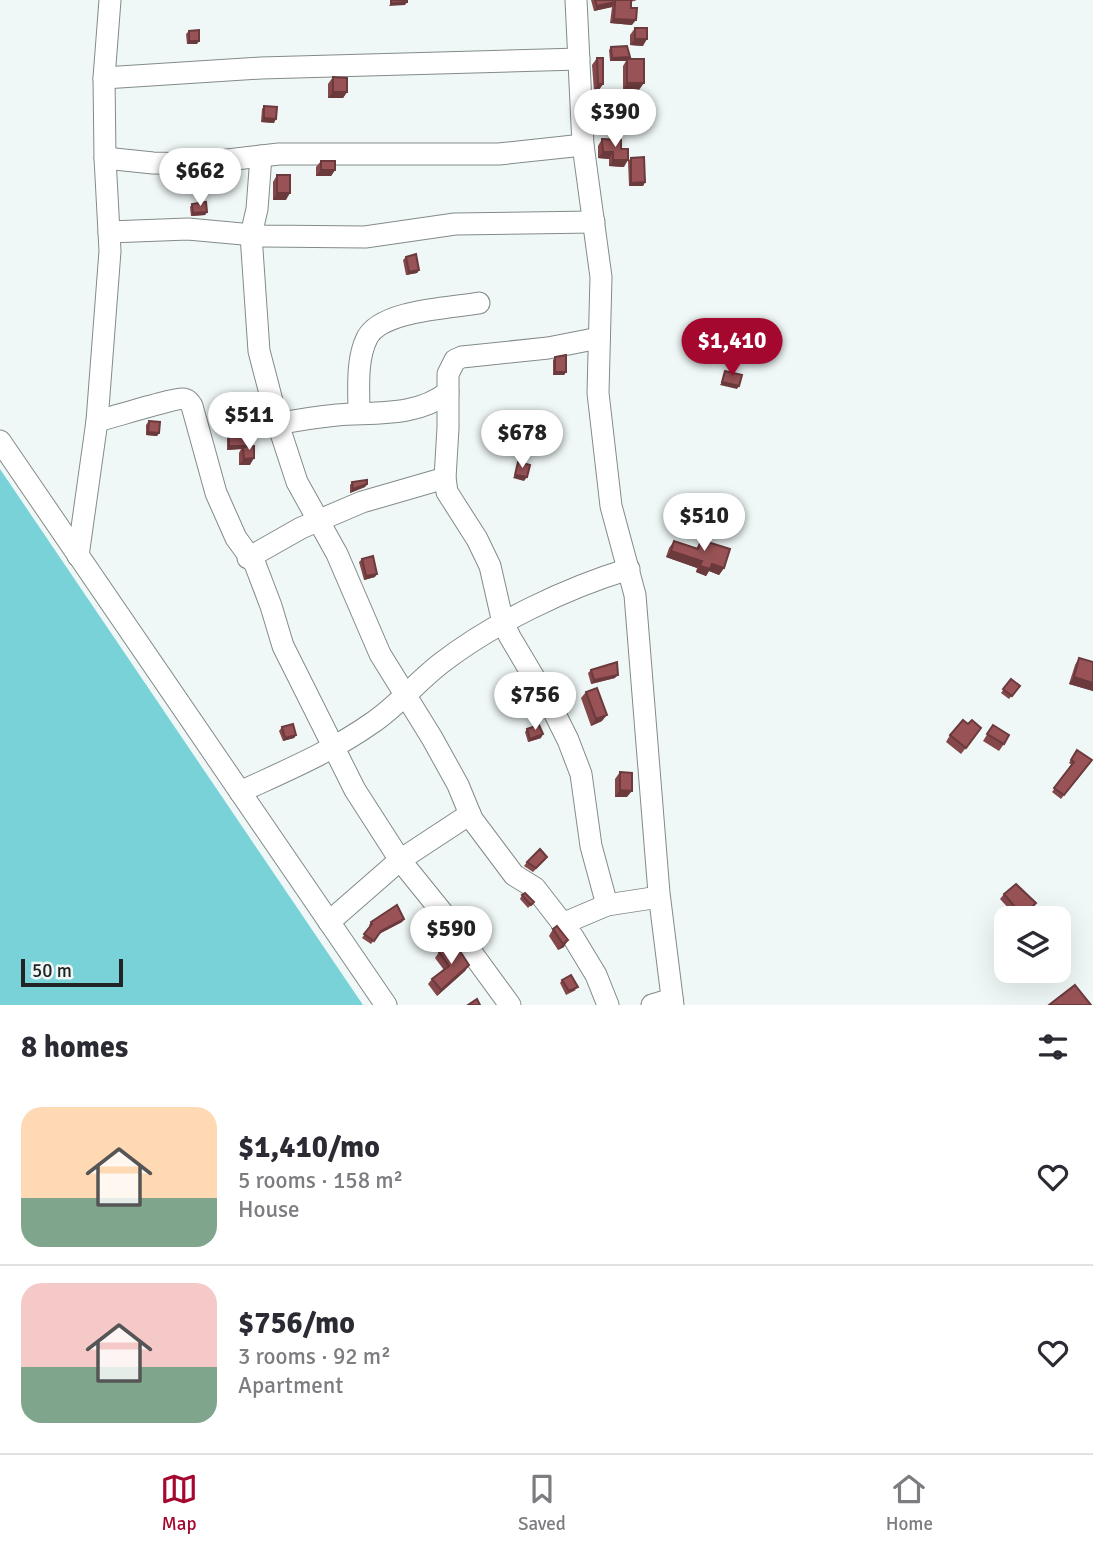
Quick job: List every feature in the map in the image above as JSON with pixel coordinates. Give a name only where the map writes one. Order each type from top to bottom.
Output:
[{"type":"street","points":[[78,556],[97,421],[105,338],[109,232],[104,78],[110,0]]},
{"type":"street","points":[[576,0],[583,145],[601,277],[598,393],[608,487],[629,569],[638,621],[665,1003]]},
{"type":"street","points":[[104,78],[261,68],[579,59]]},
{"type":"street","points":[[105,158],[193,164],[312,153],[499,153],[583,145]]},
{"type":"street","points":[[261,156],[257,209],[251,235],[259,351],[278,424],[298,482],[342,564],[380,654],[439,749],[470,814],[495,853],[514,875],[535,888],[582,949],[608,1005]]},
{"type":"street","points":[[109,232],[188,229],[251,235],[365,237],[455,224],[594,222]]},
{"type":"street","points":[[359,413],[363,353],[367,338],[374,328],[389,319],[479,303]]},
{"type":"street","points":[[599,338],[548,348],[463,357],[450,366],[445,478],[447,492],[453,504],[477,539],[490,566],[503,623],[551,706],[581,774],[591,846],[607,905]]},
{"type":"street","points":[[278,424],[310,417],[412,410],[432,404],[448,392]]},
{"type":"street","points":[[97,421],[169,400],[188,400],[192,406],[216,493],[236,538],[254,564],[283,646],[355,790],[400,860],[510,1005]]},
{"type":"street","points":[[0,441],[386,1005]]},
{"type":"street","points":[[248,558],[318,521],[362,502],[445,478]]},
{"type":"street","points":[[240,792],[335,747],[406,697],[421,679],[442,663],[503,623],[568,591],[629,569]]},
{"type":"street","points":[[329,922],[400,860],[470,814]]},
{"type":"street","points":[[562,924],[607,905],[659,897]]},
{"type":"shaded area","points":[[0,469],[363,1005],[0,1005]]},
{"type":"building","points":[[391,0],[407,0],[407,2],[391,3]]},
{"type":"building","points":[[595,0],[631,0],[631,8],[637,8],[636,20],[614,19],[615,2],[597,6]]},
{"type":"building","points":[[635,28],[647,28],[647,39],[635,39]]},
{"type":"building","points":[[199,30],[199,41],[189,41],[189,31]]},
{"type":"building","points":[[627,46],[630,57],[612,58],[611,47]]},
{"type":"building","points":[[597,58],[603,58],[603,84],[598,84]]},
{"type":"building","points":[[627,59],[644,59],[644,83],[627,83]]},
{"type":"building","points":[[333,77],[347,78],[347,92],[333,92]]},
{"type":"building","points":[[264,106],[277,107],[276,119],[264,118]]},
{"type":"building","points":[[602,139],[621,140],[621,149],[628,149],[628,160],[613,160],[613,152],[603,152]]},
{"type":"building","points":[[644,157],[645,182],[631,183],[631,158]]},
{"type":"building","points":[[321,161],[335,161],[335,170],[321,170]]},
{"type":"building","points":[[277,175],[290,175],[290,193],[277,193]]},
{"type":"building","points":[[206,202],[207,212],[193,213],[192,204]]},
{"type":"building","points":[[416,254],[419,270],[409,272],[406,257]]},
{"type":"building","points":[[566,355],[566,372],[555,372],[555,357]]},
{"type":"building","points":[[725,371],[742,375],[739,386],[722,382]]},
{"type":"building","points":[[149,421],[160,422],[159,433],[148,432]]},
{"type":"building","points":[[250,423],[251,446],[229,446],[229,428],[234,424]]},
{"type":"building","points":[[254,446],[254,458],[244,459],[243,447]]},
{"type":"building","points":[[518,462],[530,465],[527,477],[515,475]]},
{"type":"building","points":[[367,480],[367,484],[353,489],[352,482]]},
{"type":"building","points":[[701,540],[730,549],[724,568],[712,564],[710,569],[700,566],[702,561],[671,551],[674,541],[698,549]]},
{"type":"building","points":[[373,556],[377,574],[366,576],[362,559]]},
{"type":"building","points":[[1079,658],[1093,662],[1093,683],[1074,677]]},
{"type":"building","points":[[617,662],[618,675],[594,680],[591,670]]},
{"type":"building","points":[[1011,679],[1020,686],[1012,696],[1003,689]]},
{"type":"building","points":[[597,688],[607,715],[596,719],[586,692]]},
{"type":"building","points":[[963,720],[968,724],[972,720],[981,728],[966,748],[950,735]]},
{"type":"building","points":[[293,724],[296,735],[285,738],[282,727]]},
{"type":"building","points":[[539,725],[543,734],[530,739],[527,729]]},
{"type":"building","points":[[993,725],[1009,735],[1004,744],[987,734]]},
{"type":"building","points":[[1077,750],[1092,760],[1064,795],[1054,788],[1074,762],[1071,760]]},
{"type":"building","points":[[620,772],[632,773],[632,791],[620,790]]},
{"type":"building","points":[[540,849],[547,857],[536,868],[527,862]]},
{"type":"building","points":[[1016,884],[1036,903],[1033,906],[1014,906],[1004,894]]},
{"type":"building","points":[[525,893],[534,902],[531,905],[522,895]]},
{"type":"building","points":[[397,905],[404,919],[381,931],[374,941],[364,934],[371,922]]},
{"type":"building","points":[[557,926],[568,940],[563,944],[553,929]]},
{"type":"building","points":[[454,942],[469,965],[441,990],[432,979],[449,966],[439,952]]},
{"type":"building","points":[[571,975],[578,987],[569,991],[562,980]]},
{"type":"building","points":[[1075,985],[1091,1005],[1049,1005]]},
{"type":"building","points":[[477,999],[480,1005],[468,1005]]}]
